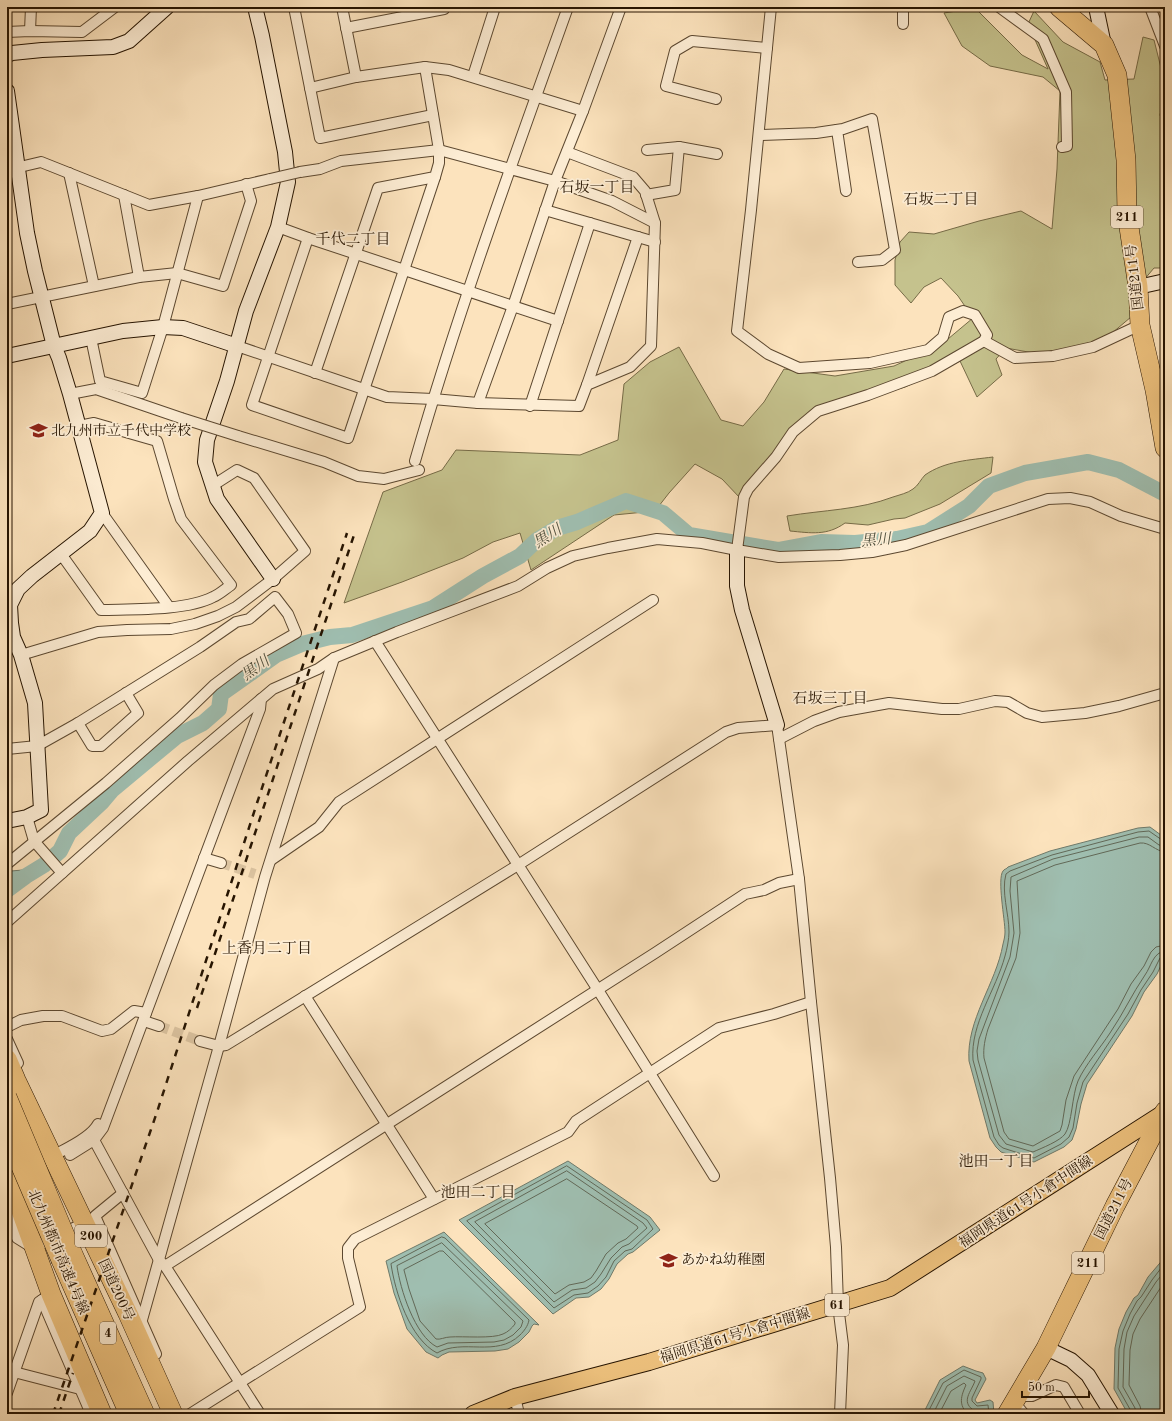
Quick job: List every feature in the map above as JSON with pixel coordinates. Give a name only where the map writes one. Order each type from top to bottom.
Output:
[{"type":"highway","name":"国道211号","points":[[1059,7],[1081,24],[1104,45],[1117,75],[1126,160],[1127,214],[1138,287],[1140,325],[1163,429],[1165,448]]},
{"type":"highway","name":"国道200号","points":[[7,1059],[67,1188],[90,1220],[173,1414]]},
{"type":"highway","name":"北九州都市高速4号線","points":[[7,1097],[67,1256],[130,1414]]},
{"type":"highway","name":"国道211号","points":[[1016,1406],[1115,1206],[1165,1112]]},
{"type":"highway","name":"北九州都市高速4号線","points":[[7,1134],[145,1414]]},
{"type":"highway","points":[[7,1172],[34,1248],[46,1297],[102,1414]]},
{"type":"main road","name":"福岡県道61号小倉中間線","points":[[473,1414],[514,1397],[649,1362],[890,1288],[1165,1112]]},
{"type":"street","points":[[30,31],[31,7]]},
{"type":"street","points":[[97,7],[104,15]]},
{"type":"street","points":[[7,32],[82,32],[115,7]]},
{"type":"street","points":[[255,7],[285,152],[288,182],[278,226],[246,311],[237,346],[207,440],[205,462],[217,499],[273,579]]},
{"type":"street","points":[[294,7],[320,138],[433,115]]},
{"type":"street","points":[[342,7],[356,77]]},
{"type":"street","points":[[346,28],[444,9],[444,7]]},
{"type":"street","points":[[473,76],[495,7]]},
{"type":"street","points":[[70,394],[96,389],[181,418],[324,462],[358,476],[384,479],[417,466],[433,399],[468,290],[568,7]]},
{"type":"street","points":[[478,403],[514,306],[555,181],[583,111],[621,7]]},
{"type":"street","points":[[771,7],[759,135],[737,331],[768,354],[799,368],[870,363],[928,350],[942,337],[949,317],[963,311],[975,315],[987,335],[984,341],[932,371],[868,395],[818,411],[793,432],[776,458],[748,489],[744,497],[737,548],[737,586],[742,610],[777,725],[799,879],[836,1247],[838,1305],[843,1345],[840,1414]]},
{"type":"street","points":[[903,7],[903,24]]},
{"type":"street","points":[[999,7],[1042,39],[1048,52],[1066,92],[1067,146],[1062,147]]},
{"type":"street","points":[[1096,7],[1104,45]]},
{"type":"street","points":[[1150,7],[1164,42]]},
{"type":"street","points":[[7,55],[12,53],[42,50],[113,46],[129,41],[164,8]]},
{"type":"street","points":[[716,99],[666,86],[675,51],[692,41],[767,48]]},
{"type":"street","points":[[308,238],[252,405],[348,438],[439,163],[425,67]]},
{"type":"street","points":[[310,88],[356,77],[425,67],[449,70],[473,76],[583,111]]},
{"type":"street","points":[[7,91],[12,169],[54,346],[70,394],[102,513],[169,607]]},
{"type":"street","points":[[759,135],[816,133],[837,130],[872,119],[895,250],[882,260],[858,262]]},
{"type":"street","points":[[837,130],[846,191]]},
{"type":"street","points":[[646,195],[675,190],[679,147]]},
{"type":"street","points":[[647,150],[679,147],[717,154]]},
{"type":"street","points":[[12,169],[41,162],[149,206],[300,172],[320,169],[341,161],[438,150],[555,181],[612,201],[655,223]]},
{"type":"street","points":[[567,152],[633,177],[645,191],[655,223],[651,346],[630,367],[587,385]]},
{"type":"street","points":[[70,173],[94,286]]},
{"type":"street","points":[[315,373],[378,188],[435,177]]},
{"type":"street","points":[[7,304],[139,277],[177,273],[223,286],[251,201],[246,184]]},
{"type":"street","points":[[124,195],[139,277]]},
{"type":"street","points":[[91,338],[100,381],[142,393],[163,327],[198,196]]},
{"type":"street","points":[[545,210],[655,242]]},
{"type":"street","points":[[530,406],[590,223]]},
{"type":"street","points":[[278,226],[308,238],[558,321]]},
{"type":"street","points":[[7,356],[123,332],[163,327],[183,328],[387,397],[530,406],[579,406],[638,237]]},
{"type":"street","points":[[1138,287],[1165,281]]},
{"type":"street","points":[[984,341],[1015,358],[1053,356],[1093,347],[1140,325]]},
{"type":"street","points":[[61,554],[101,610],[169,607],[192,604],[213,597],[231,585],[181,518],[174,500],[157,442],[94,423],[79,426]]},
{"type":"street","points":[[21,655],[98,632],[172,629],[218,616],[236,607],[273,579],[305,551],[254,478],[238,470],[212,486]]},
{"type":"street","points":[[7,922],[60,871],[273,689],[318,669],[334,658],[397,632],[518,586],[546,568],[573,556],[657,539],[737,548],[779,557],[840,555],[872,552],[906,545],[1048,499],[1070,498],[1090,502],[1121,516],[1165,529]]},
{"type":"street","points":[[7,821],[27,817],[41,810],[35,703],[21,655],[13,637],[10,605],[18,589],[32,576],[90,531],[102,513]]},
{"type":"street","points":[[7,749],[37,746],[78,723],[200,647],[236,622],[249,619],[275,597],[288,614],[296,633],[242,664],[214,685],[180,718],[106,783],[36,843],[7,864]]},
{"type":"street","points":[[271,860],[319,827],[339,802],[436,738],[653,600]]},
{"type":"street","points":[[375,641],[650,1072],[714,1176]]},
{"type":"street","points":[[142,1320],[162,1263],[265,877],[334,658]]},
{"type":"street","points":[[78,723],[92,746],[101,746],[138,713],[126,693]]},
{"type":"street","points":[[779,739],[814,721],[839,712],[889,703],[942,709],[959,709],[995,701],[1008,702],[1027,713],[1042,717],[1085,713],[1119,706],[1165,693]]},
{"type":"street","points":[[65,1154],[94,1140],[104,1128],[204,858],[225,807],[260,709],[261,699]]},
{"type":"street","points":[[200,1041],[226,1046],[518,865],[726,732],[738,728],[777,725]]},
{"type":"street","points":[[27,817],[36,843],[60,871]]},
{"type":"street","points":[[204,858],[221,863]]},
{"type":"street","points":[[255,874],[265,877]]},
{"type":"street","points":[[162,1263],[598,990],[745,894],[764,890],[779,883],[799,879]]},
{"type":"street","points":[[306,996],[434,1199]]},
{"type":"street","points":[[190,1414],[360,1307],[348,1258],[348,1248],[355,1239],[568,1132],[576,1121],[719,1028],[774,1014],[811,1002]]},
{"type":"street","points":[[7,1027],[20,1020],[43,1016],[62,1016],[102,1031],[111,1028],[134,1011],[160,1026]]},
{"type":"street","points":[[7,1039],[65,1154],[68,1168],[67,1188]]},
{"type":"street","points":[[65,1154],[96,1128],[108,1104],[117,1092]]},
{"type":"street","points":[[94,1140],[162,1263],[260,1414]]},
{"type":"street","points":[[7,1211],[18,1238],[34,1248],[90,1220],[123,1194]]},
{"type":"street","points":[[90,1220],[142,1320],[160,1363],[158,1381]]},
{"type":"street","points":[[7,1393],[39,1302],[46,1297],[80,1389],[91,1414]]},
{"type":"street","points":[[1046,1348],[1071,1360],[1088,1375],[1112,1414]]},
{"type":"street","points":[[14,1372],[80,1389]]},
{"type":"street","points":[[1016,1406],[1032,1396],[1056,1385],[1064,1387],[1080,1414]]},
{"type":"street","points":[[514,1397],[519,1414]]},
{"type":"shaded area","points":[[975,8],[1022,55],[1048,69],[1028,24],[1034,11],[1063,42],[1100,62],[1105,80],[1134,79],[1143,37],[1154,40],[1165,84],[1160,115],[1165,129],[1165,268],[1154,268],[1138,287],[1131,317],[1092,350],[1056,357],[1006,348],[996,359],[1002,375],[977,397],[960,361],[905,387],[822,411],[762,469],[740,498],[722,479],[695,464],[655,511],[614,515],[531,570],[520,533],[493,542],[463,558],[344,603],[383,492],[442,470],[456,450],[580,455],[618,440],[624,384],[650,362],[679,347],[721,420],[743,426],[764,402],[784,369],[835,376],[894,366],[942,344],[973,318],[958,296],[941,278],[924,287],[911,303],[895,285],[895,260],[900,242],[909,232],[934,234],[1021,211],[1052,229],[1057,169],[1060,91],[1043,77],[990,66],[962,46],[944,13]]},
{"type":"shaded area","points":[[993,457],[991,473],[940,504],[905,518],[868,525],[845,523],[832,530],[819,533],[790,531],[787,516],[867,505],[903,494],[911,490],[925,475],[933,470],[949,464],[967,460]]},
{"type":"water","points":[[1150,827],[1165,838],[1165,957],[1157,974],[1144,992],[1132,1016],[1087,1084],[1072,1140],[1064,1147],[1034,1162],[1001,1152],[990,1138],[969,1061],[969,1046],[972,1031],[999,959],[1004,938],[1005,926],[1001,875],[1008,867],[1050,851],[1138,828]]},
{"type":"water","points":[[47,860],[49,863],[7,895],[7,875],[11,871],[34,869]]},
{"type":"water","points":[[568,1161],[650,1217],[660,1230],[617,1264],[609,1279],[601,1289],[589,1297],[576,1298],[553,1314],[459,1220]]},
{"type":"water","points":[[444,1232],[539,1325],[534,1324],[529,1332],[519,1342],[508,1349],[495,1351],[449,1352],[438,1358],[426,1352],[407,1329],[394,1293],[386,1261]]},
{"type":"water","points":[[1165,1257],[1165,1414],[1128,1414],[1114,1389],[1115,1348],[1119,1329],[1134,1298],[1138,1295],[1148,1277]]},
{"type":"water","points":[[963,1366],[983,1373],[986,1379],[975,1400],[977,1403],[990,1400],[993,1402],[994,1414],[923,1414],[940,1380]]},
{"type":"waterway","name":"黒川","points":[[7,890],[44,865],[60,851],[69,833],[101,803],[112,790],[177,736],[203,723],[219,709],[221,694],[276,655],[302,644],[330,637],[352,635],[433,608],[483,576],[520,556],[537,540],[557,528],[577,522],[626,501],[663,513],[689,535],[778,550],[821,542],[855,543],[897,539],[928,532],[969,506],[989,486],[1025,473],[1088,462],[1119,470],[1165,494]]},
{"type":"tunnel","points":[[221,863],[255,874]]},
{"type":"tunnel","points":[[159,1026],[200,1041]]},
{"type":"railway","points":[[53,1414],[157,1112],[257,803],[347,533]]},
{"type":"railway","points":[[197,1008],[354,535]]},
{"type":"railway","points":[[59,1414],[73,1373]]},
{"type":"place","name":"北九州市立千代中学校","points":[[38,431]]},
{"type":"place","name":"あかね幼稚園","points":[[668,1260]]},
{"type":"district","name":"石坂一丁目","points":[[597,188]]},
{"type":"district","name":"石坂二丁目","points":[[941,200]]},
{"type":"district","name":"千代二丁目","points":[[353,240]]},
{"type":"district","name":"石坂三丁目","points":[[830,699]]},
{"type":"district","name":"上香月二丁目","points":[[267,949]]},
{"type":"district","name":"池田一丁目","points":[[996,1162]]},
{"type":"district","name":"池田二丁目","points":[[478,1193]]}]
